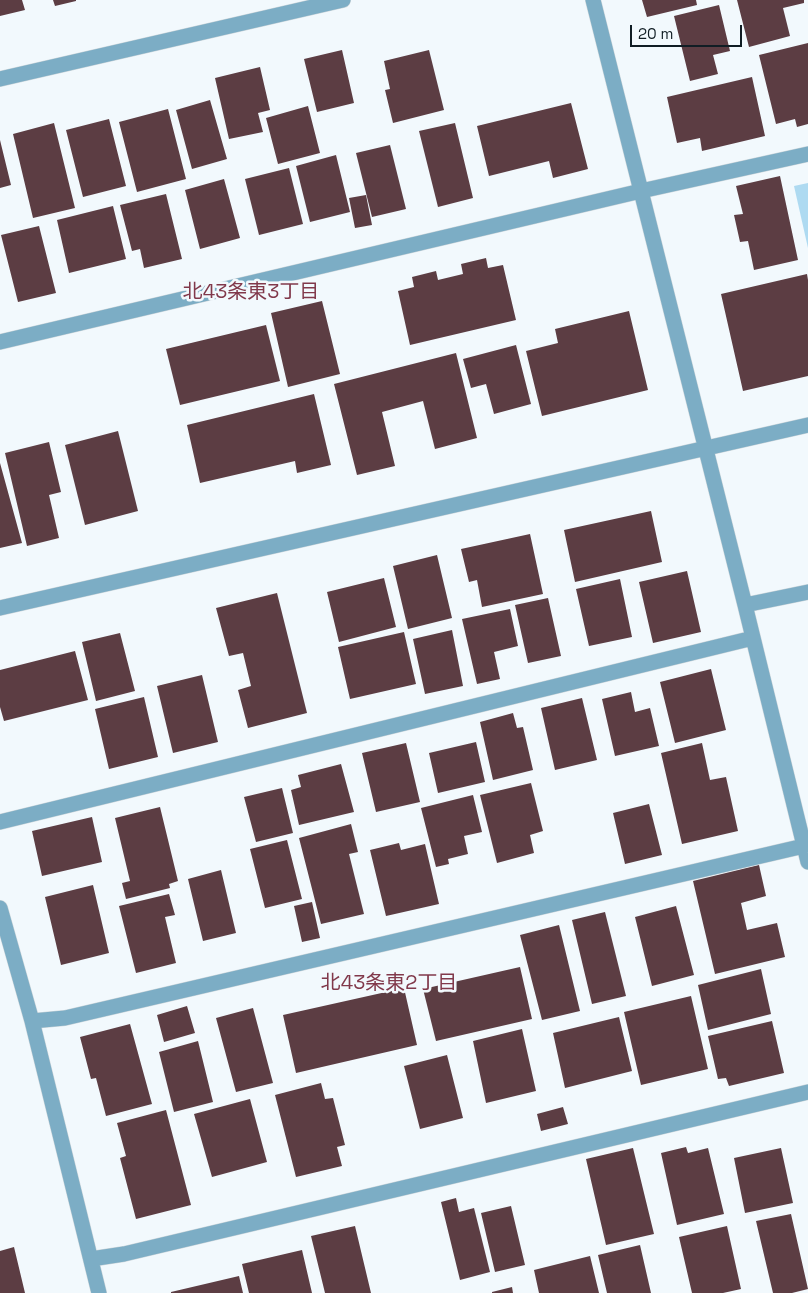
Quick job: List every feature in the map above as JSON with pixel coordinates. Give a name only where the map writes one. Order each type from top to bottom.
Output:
[{"type":"street","points":[[0,79],[343,0]]},
{"type":"street","points":[[593,0],[806,845],[808,862]]},
{"type":"street","points":[[0,342],[808,154]]},
{"type":"street","points":[[0,608],[808,425]]},
{"type":"street","points":[[745,604],[808,592]]},
{"type":"street","points":[[0,822],[753,638]]},
{"type":"street","points":[[32,1020],[64,1018],[806,845]]},
{"type":"street","points":[[0,908],[32,1020],[99,1293]]},
{"type":"street","points":[[91,1259],[124,1254],[808,1092]]},
{"type":"shaded area","points":[[808,183],[808,248],[794,186]]},
{"type":"building","points":[[0,0],[22,0],[25,10],[0,16]]},
{"type":"building","points":[[53,0],[76,0],[76,1],[55,6]]},
{"type":"building","points":[[642,0],[696,0],[697,5],[647,17]]},
{"type":"building","points":[[737,0],[804,0],[804,3],[783,8],[790,36],[749,47]]},
{"type":"building","points":[[719,5],[730,51],[713,55],[718,74],[690,81],[674,16]]},
{"type":"building","points":[[808,43],[808,124],[797,127],[795,119],[776,124],[759,55]]},
{"type":"building","points":[[342,50],[354,103],[317,112],[304,59]]},
{"type":"building","points":[[429,50],[444,110],[393,123],[385,90],[390,89],[384,61]]},
{"type":"building","points":[[260,67],[270,110],[258,113],[263,132],[229,139],[215,78]]},
{"type":"building","points":[[752,77],[765,136],[702,151],[700,138],[677,143],[667,97]]},
{"type":"building","points":[[210,100],[227,159],[192,169],[176,110]]},
{"type":"building","points":[[571,103],[588,169],[553,178],[549,161],[489,176],[477,126]]},
{"type":"building","points":[[308,106],[320,153],[278,164],[266,118]]},
{"type":"building","points":[[168,109],[186,179],[137,192],[119,122]]},
{"type":"building","points":[[109,119],[126,186],[83,197],[66,130]]},
{"type":"building","points":[[54,123],[75,208],[33,218],[13,134]]},
{"type":"building","points":[[455,123],[473,198],[438,207],[419,131]]},
{"type":"building","points":[[0,140],[11,185],[0,188]]},
{"type":"building","points":[[390,145],[406,209],[372,217],[356,153]]},
{"type":"building","points":[[336,155],[350,212],[310,222],[296,166]]},
{"type":"building","points":[[289,168],[303,224],[259,235],[245,179]]},
{"type":"building","points":[[780,176],[798,260],[754,270],[748,241],[740,242],[734,215],[743,214],[736,186]]},
{"type":"building","points":[[224,179],[240,238],[200,249],[185,190]]},
{"type":"building","points":[[166,194],[182,259],[144,268],[140,249],[132,251],[120,205]]},
{"type":"building","points":[[366,195],[372,225],[355,228],[349,198]]},
{"type":"building","points":[[113,206],[126,259],[69,273],[57,220]]},
{"type":"building","points":[[39,226],[56,293],[18,302],[1,235]]},
{"type":"building","points":[[486,258],[488,268],[503,265],[516,320],[410,345],[398,291],[414,287],[412,277],[436,271],[438,280],[463,274],[461,264]]},
{"type":"building","points":[[807,274],[808,376],[743,391],[721,294]]},
{"type":"building","points":[[322,301],[340,374],[288,387],[271,313]]},
{"type":"building","points":[[629,311],[648,390],[542,416],[526,351],[558,343],[555,329]]},
{"type":"building","points":[[266,325],[280,381],[180,405],[166,349]]},
{"type":"building","points":[[516,345],[531,404],[494,414],[486,384],[471,388],[463,359]]},
{"type":"building","points":[[456,353],[477,438],[435,449],[423,401],[382,412],[395,466],[357,475],[334,384]]},
{"type":"building","points":[[314,394],[331,465],[297,473],[295,461],[200,483],[187,425]]},
{"type":"building","points":[[118,431],[138,511],[85,525],[65,445]]},
{"type":"building","points":[[49,442],[61,492],[49,495],[59,538],[27,546],[5,453]]},
{"type":"building","points":[[0,463],[22,543],[0,548]]},
{"type":"building","points":[[651,511],[662,562],[575,582],[564,530]]},
{"type":"building","points":[[530,534],[543,594],[482,607],[477,580],[469,582],[461,549]]},
{"type":"building","points":[[437,555],[452,618],[408,629],[393,566]]},
{"type":"building","points":[[687,571],[701,632],[653,643],[639,582]]},
{"type":"building","points":[[384,578],[396,627],[339,642],[327,592]]},
{"type":"building","points":[[620,579],[632,637],[589,646],[576,589]]},
{"type":"building","points":[[277,593],[307,713],[248,728],[238,690],[251,686],[243,653],[229,656],[216,608]]},
{"type":"building","points":[[548,598],[561,656],[528,663],[515,605]]},
{"type":"building","points":[[510,609],[518,646],[494,652],[500,679],[477,684],[462,619]]},
{"type":"building","points":[[452,630],[463,686],[425,694],[413,639]]},
{"type":"building","points":[[404,632],[416,684],[350,699],[338,647]]},
{"type":"building","points":[[120,633],[135,691],[96,701],[82,642]]},
{"type":"building","points":[[75,651],[88,700],[4,721],[0,707],[0,670]]},
{"type":"building","points":[[711,669],[726,730],[675,743],[660,682]]},
{"type":"building","points":[[202,675],[218,742],[173,753],[157,686]]},
{"type":"building","points":[[631,692],[635,712],[650,708],[659,746],[615,756],[602,699]]},
{"type":"building","points":[[144,697],[158,757],[109,769],[95,709]]},
{"type":"building","points":[[582,698],[597,760],[555,770],[541,708]]},
{"type":"building","points":[[513,713],[517,728],[523,727],[533,770],[493,780],[480,722]]},
{"type":"building","points":[[476,742],[485,782],[438,793],[429,753]]},
{"type":"building","points":[[406,743],[420,802],[376,812],[362,753]]},
{"type":"building","points":[[702,743],[710,780],[726,777],[738,831],[682,844],[661,753]]},
{"type":"building","points":[[341,764],[354,812],[299,825],[291,790],[301,787],[298,775]]},
{"type":"building","points":[[531,783],[543,831],[530,835],[534,853],[497,863],[480,795]]},
{"type":"building","points":[[282,788],[293,833],[256,842],[244,797]]},
{"type":"building","points":[[473,795],[482,832],[464,836],[468,854],[448,859],[449,864],[436,867],[421,808]]},
{"type":"building","points":[[649,804],[662,855],[625,864],[613,813]]},
{"type":"building","points":[[160,807],[178,881],[169,884],[170,888],[126,899],[122,883],[130,881],[115,818]]},
{"type":"building","points":[[92,817],[102,862],[42,876],[32,831]]},
{"type":"building","points":[[351,824],[358,852],[349,854],[364,914],[321,924],[299,838]]},
{"type":"building","points":[[287,840],[302,899],[265,908],[250,849]]},
{"type":"building","points":[[399,843],[401,850],[425,844],[439,904],[386,916],[370,850]]},
{"type":"building","points":[[759,865],[766,896],[741,903],[747,930],[777,923],[785,957],[715,974],[693,881]]},
{"type":"building","points":[[221,870],[236,933],[203,941],[188,879]]},
{"type":"building","points":[[93,885],[109,953],[61,965],[45,897]]},
{"type":"building","points":[[169,894],[175,915],[165,917],[176,963],[136,973],[119,906]]},
{"type":"building","points":[[312,902],[320,938],[302,942],[294,906]]},
{"type":"building","points":[[676,906],[694,975],[652,986],[635,917]]},
{"type":"building","points":[[605,912],[626,996],[592,1004],[572,920]]},
{"type":"building","points":[[559,925],[580,1011],[542,1020],[520,935]]},
{"type":"building","points":[[520,967],[532,1019],[436,1041],[423,989]]},
{"type":"building","points":[[761,969],[771,1014],[708,1030],[698,985]]},
{"type":"building","points":[[404,988],[417,1045],[296,1073],[283,1015]]},
{"type":"building","points":[[691,996],[708,1069],[641,1085],[624,1012]]},
{"type":"building","points":[[187,1006],[195,1033],[164,1042],[157,1015]]},
{"type":"building","points":[[253,1008],[273,1083],[236,1092],[216,1018]]},
{"type":"building","points":[[619,1017],[632,1071],[565,1088],[553,1033]]},
{"type":"building","points":[[772,1021],[784,1073],[729,1086],[726,1078],[718,1079],[708,1036]]},
{"type":"building","points":[[130,1024],[152,1104],[106,1116],[96,1078],[91,1079],[80,1037]]},
{"type":"building","points":[[522,1029],[536,1091],[486,1103],[473,1041]]},
{"type":"building","points":[[198,1041],[213,1102],[174,1112],[159,1052]]},
{"type":"building","points":[[447,1055],[463,1118],[420,1129],[404,1066]]},
{"type":"building","points":[[321,1083],[325,1099],[333,1098],[345,1145],[337,1147],[342,1166],[296,1177],[275,1095]]},
{"type":"building","points":[[250,1099],[267,1162],[212,1177],[194,1114]]},
{"type":"building","points":[[563,1107],[568,1124],[541,1131],[537,1114]]},
{"type":"building","points":[[166,1110],[191,1205],[136,1219],[120,1158],[126,1156],[117,1123]]},
{"type":"building","points":[[686,1147],[688,1153],[708,1148],[724,1214],[677,1225],[661,1153]]},
{"type":"building","points":[[633,1148],[654,1234],[606,1245],[586,1159]]},
{"type":"building","points":[[781,1148],[793,1203],[745,1213],[734,1158]]},
{"type":"building","points":[[456,1198],[459,1212],[474,1208],[490,1272],[460,1280],[441,1202]]},
{"type":"building","points":[[511,1206],[525,1265],[495,1272],[481,1213]]},
{"type":"building","points":[[791,1214],[808,1289],[792,1293],[773,1293],[756,1221]]},
{"type":"building","points":[[355,1226],[371,1293],[325,1293],[311,1236]]},
{"type":"building","points":[[727,1226],[741,1289],[723,1293],[692,1293],[679,1237]]},
{"type":"building","points":[[640,1245],[651,1293],[607,1293],[598,1255]]},
{"type":"building","points":[[14,1247],[25,1293],[0,1293],[0,1251]]},
{"type":"building","points":[[302,1250],[312,1293],[249,1293],[242,1264]]},
{"type":"building","points":[[590,1256],[599,1293],[539,1293],[534,1270]]},
{"type":"building","points":[[239,1276],[243,1293],[171,1293],[171,1292]]},
{"type":"building","points":[[512,1287],[513,1293],[492,1293],[492,1292]]},
{"type":"district","name":"北43条東3丁目","points":[[251,293]]},
{"type":"district","name":"北43条東2丁目","points":[[389,984]]}]
